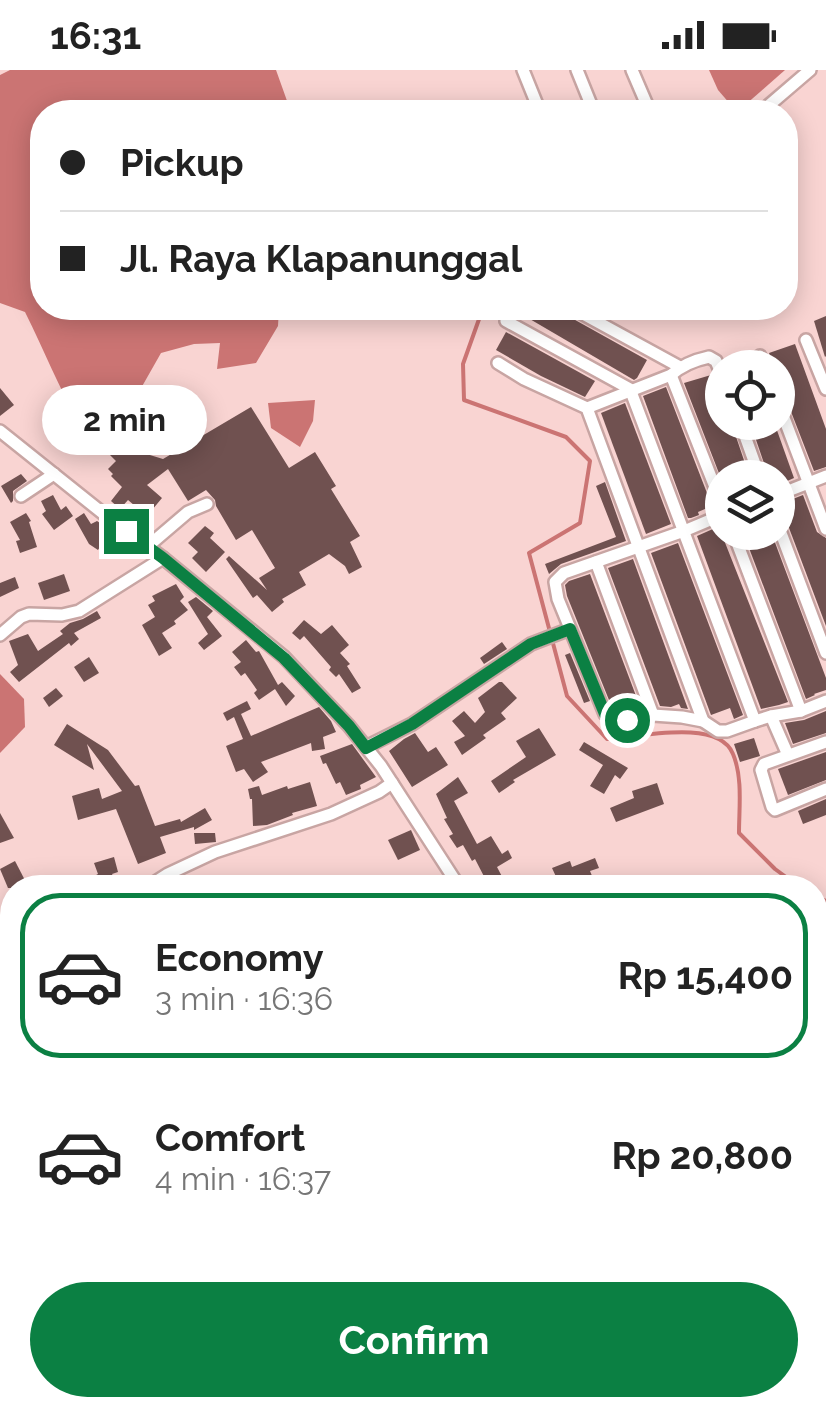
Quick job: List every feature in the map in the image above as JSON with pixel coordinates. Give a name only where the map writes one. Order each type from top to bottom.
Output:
[{"type":"street","points":[[523,70],[535,100]]},
{"type":"street","points":[[577,70],[589,100]]},
{"type":"street","points":[[632,70],[645,100]]},
{"type":"street","points":[[775,100],[810,70]]},
{"type":"street","points":[[592,320],[676,371],[707,460]]},
{"type":"street","points":[[506,322],[630,390],[755,722]]},
{"type":"street","points":[[806,340],[826,388]]},
{"type":"street","points":[[587,408],[705,359]]},
{"type":"street","points":[[498,363],[587,408],[703,721]]},
{"type":"street","points":[[0,431],[284,658],[366,748],[452,875]]},
{"type":"street","points":[[792,440],[826,530]]},
{"type":"street","points":[[21,496],[54,474]]},
{"type":"street","points":[[795,489],[826,476]]},
{"type":"street","points":[[146,547],[188,512],[207,504]]},
{"type":"street","points":[[705,522],[564,573],[555,582],[566,631],[605,714],[632,720],[653,714],[703,721],[718,731],[727,731],[826,701]]},
{"type":"street","points":[[740,550],[801,711]]},
{"type":"street","points":[[787,550],[826,653]]},
{"type":"street","points":[[0,635],[29,614],[79,612],[163,558]]},
{"type":"street","points":[[596,562],[653,714]]},
{"type":"street","points":[[366,748],[412,724],[531,644],[566,631]]},
{"type":"street","points":[[771,716],[788,755]]},
{"type":"street","points":[[826,742],[761,765],[773,809],[826,789]]},
{"type":"street","points":[[166,875],[214,852],[358,803],[392,783]]},
{"type":"shaded area","points":[[10,70],[276,70],[287,100],[30,100],[30,320],[278,320],[256,363],[217,369],[220,343],[194,344],[161,353],[140,390],[108,427],[80,425],[25,312],[0,303],[0,75]]},
{"type":"shaded area","points":[[709,70],[785,70],[751,100],[727,100]]},
{"type":"shaded area","points":[[315,400],[313,421],[300,447],[271,428],[268,403]]},
{"type":"shaded area","points":[[0,674],[24,699],[25,727],[0,753]]},
{"type":"building","points":[[826,316],[826,356],[825,357],[814,321]]},
{"type":"building","points":[[532,320],[575,320],[647,360],[634,380]]},
{"type":"building","points":[[506,332],[595,381],[585,397],[496,350]]},
{"type":"building","points":[[795,344],[826,429],[826,467],[814,471],[795,422],[795,350],[778,350]]},
{"type":"building","points":[[705,377],[705,437],[684,383]]},
{"type":"building","points":[[666,387],[705,488],[705,509],[699,515],[688,518],[643,396]]},
{"type":"building","points":[[0,388],[14,405],[0,416]]},
{"type":"building","points":[[625,403],[671,524],[646,534],[601,413]]},
{"type":"building","points":[[251,407],[289,468],[315,452],[336,486],[331,489],[360,536],[350,542],[362,567],[349,574],[329,554],[299,572],[306,585],[282,599],[284,602],[272,612],[257,595],[253,598],[226,559],[229,556],[267,590],[259,578],[275,568],[252,530],[236,540],[206,490],[188,501],[168,469],[147,485],[162,498],[147,516],[128,500],[120,509],[111,501],[122,487],[108,469],[116,461],[110,455],[118,448],[121,451],[126,445],[138,455],[140,452],[163,459]]},
{"type":"building","points":[[706,440],[737,440],[744,460],[714,460]]},
{"type":"building","points":[[756,440],[780,440],[788,460],[763,460]]},
{"type":"building","points":[[21,474],[27,481],[13,491],[11,503],[1,486]]},
{"type":"building","points":[[605,482],[626,541],[561,564],[549,574],[545,564],[616,537],[596,486]]},
{"type":"building","points":[[53,495],[61,510],[66,506],[73,516],[54,530],[42,514],[46,511],[41,501]]},
{"type":"building","points":[[803,495],[817,532],[826,538],[826,626],[795,544],[795,498]]},
{"type":"building","points":[[26,513],[37,547],[20,553],[16,541],[20,540],[10,522]]},
{"type":"building","points":[[84,513],[91,524],[100,523],[107,536],[98,550],[89,544],[75,519]]},
{"type":"building","points":[[205,526],[214,533],[210,538],[225,552],[206,572],[192,558],[198,552],[188,543]]},
{"type":"building","points":[[705,532],[705,550],[728,550],[788,702],[761,709],[697,536]]},
{"type":"building","points":[[678,543],[743,715],[734,719],[730,708],[711,715],[651,553]]},
{"type":"building","points":[[750,550],[778,550],[826,678],[826,690],[806,699]]},
{"type":"building","points":[[633,559],[688,709],[679,704],[660,706],[608,568]]},
{"type":"building","points":[[64,574],[70,591],[44,600],[38,583]]},
{"type":"building","points":[[590,574],[641,709],[629,711],[623,695],[609,700],[567,596],[565,585],[569,581]]},
{"type":"building","points":[[15,577],[19,588],[0,597],[0,583]]},
{"type":"building","points":[[176,584],[184,597],[180,601],[188,610],[162,633],[172,648],[159,656],[142,625],[155,617],[148,605],[155,601],[152,596]]},
{"type":"building","points":[[196,597],[213,611],[207,617],[222,636],[204,650],[198,643],[208,634],[188,602]]},
{"type":"building","points":[[97,611],[101,618],[74,633],[79,639],[71,646],[69,643],[19,682],[10,672],[18,665],[9,641],[28,634],[38,651],[63,634],[60,631],[70,623]]},
{"type":"building","points":[[304,620],[321,634],[332,625],[349,645],[340,653],[361,688],[352,693],[304,636],[300,640],[292,633]]},
{"type":"building","points":[[246,640],[259,651],[278,685],[282,682],[295,696],[286,706],[275,689],[259,700],[245,673],[241,676],[234,667],[241,662],[232,652]]},
{"type":"building","points":[[502,642],[507,649],[484,664],[480,658]]},
{"type":"building","points":[[570,653],[590,701],[584,703],[565,655]]},
{"type":"building","points":[[89,657],[99,673],[84,682],[74,667]]},
{"type":"building","points":[[499,682],[517,698],[501,713],[506,719],[462,755],[454,742],[465,736],[452,721],[464,711],[475,723],[485,712],[478,698]]},
{"type":"building","points":[[56,688],[63,696],[49,707],[43,698]]},
{"type":"building","points":[[247,701],[251,709],[241,714],[251,736],[319,707],[336,732],[323,737],[325,749],[312,751],[311,743],[261,762],[268,772],[253,782],[244,769],[236,772],[226,746],[243,739],[234,717],[227,721],[223,713]]},
{"type":"building","points":[[826,711],[826,733],[793,744],[785,723]]},
{"type":"building","points":[[67,724],[108,750],[135,786],[139,785],[155,826],[180,819],[181,822],[205,808],[212,820],[194,830],[160,837],[166,853],[138,864],[116,809],[78,820],[72,796],[99,788],[102,799],[122,791],[87,744],[94,770],[54,745]]},
{"type":"building","points":[[539,728],[556,755],[513,780],[499,793],[491,781],[526,757],[516,741]]},
{"type":"building","points":[[415,733],[428,752],[436,747],[448,765],[412,787],[389,751]]},
{"type":"building","points":[[754,738],[760,756],[740,762],[734,744]]},
{"type":"building","points":[[584,742],[628,768],[620,779],[615,775],[604,794],[590,786],[603,765],[579,750]]},
{"type":"building","points":[[352,744],[376,777],[346,795],[320,756]]},
{"type":"building","points":[[826,752],[826,780],[788,795],[778,769]]},
{"type":"building","points":[[458,777],[468,793],[454,801],[477,844],[491,836],[502,854],[508,850],[512,858],[497,867],[501,875],[483,875],[463,845],[457,848],[449,836],[453,834],[436,794]]},
{"type":"building","points":[[310,782],[317,806],[267,825],[253,826],[248,789],[259,786],[262,795]]},
{"type":"building","points":[[657,783],[664,804],[616,822],[610,808],[634,798],[632,791]]},
{"type":"building","points":[[826,799],[826,815],[803,824],[798,811]]},
{"type":"building","points":[[0,813],[14,838],[0,843]]},
{"type":"building","points":[[411,830],[420,850],[398,860],[388,840]]},
{"type":"building","points":[[194,833],[215,833],[216,842],[195,844]]},
{"type":"building","points":[[114,857],[118,872],[96,875],[94,863]]},
{"type":"building","points":[[595,858],[599,868],[590,871],[592,875],[555,875],[552,868],[570,861],[572,867]]},
{"type":"building","points":[[15,861],[22,875],[3,875],[0,869]]},
{"type":"waterway","points":[[479,320],[463,364],[464,400],[566,437],[590,461],[580,523],[529,553],[567,696],[607,739],[676,732],[712,736],[725,743],[738,773],[739,833],[783,875]]},
{"type":"route","points":[[126,531],[284,658],[366,748],[412,724],[531,644],[570,629],[605,714],[627,720]]}]
